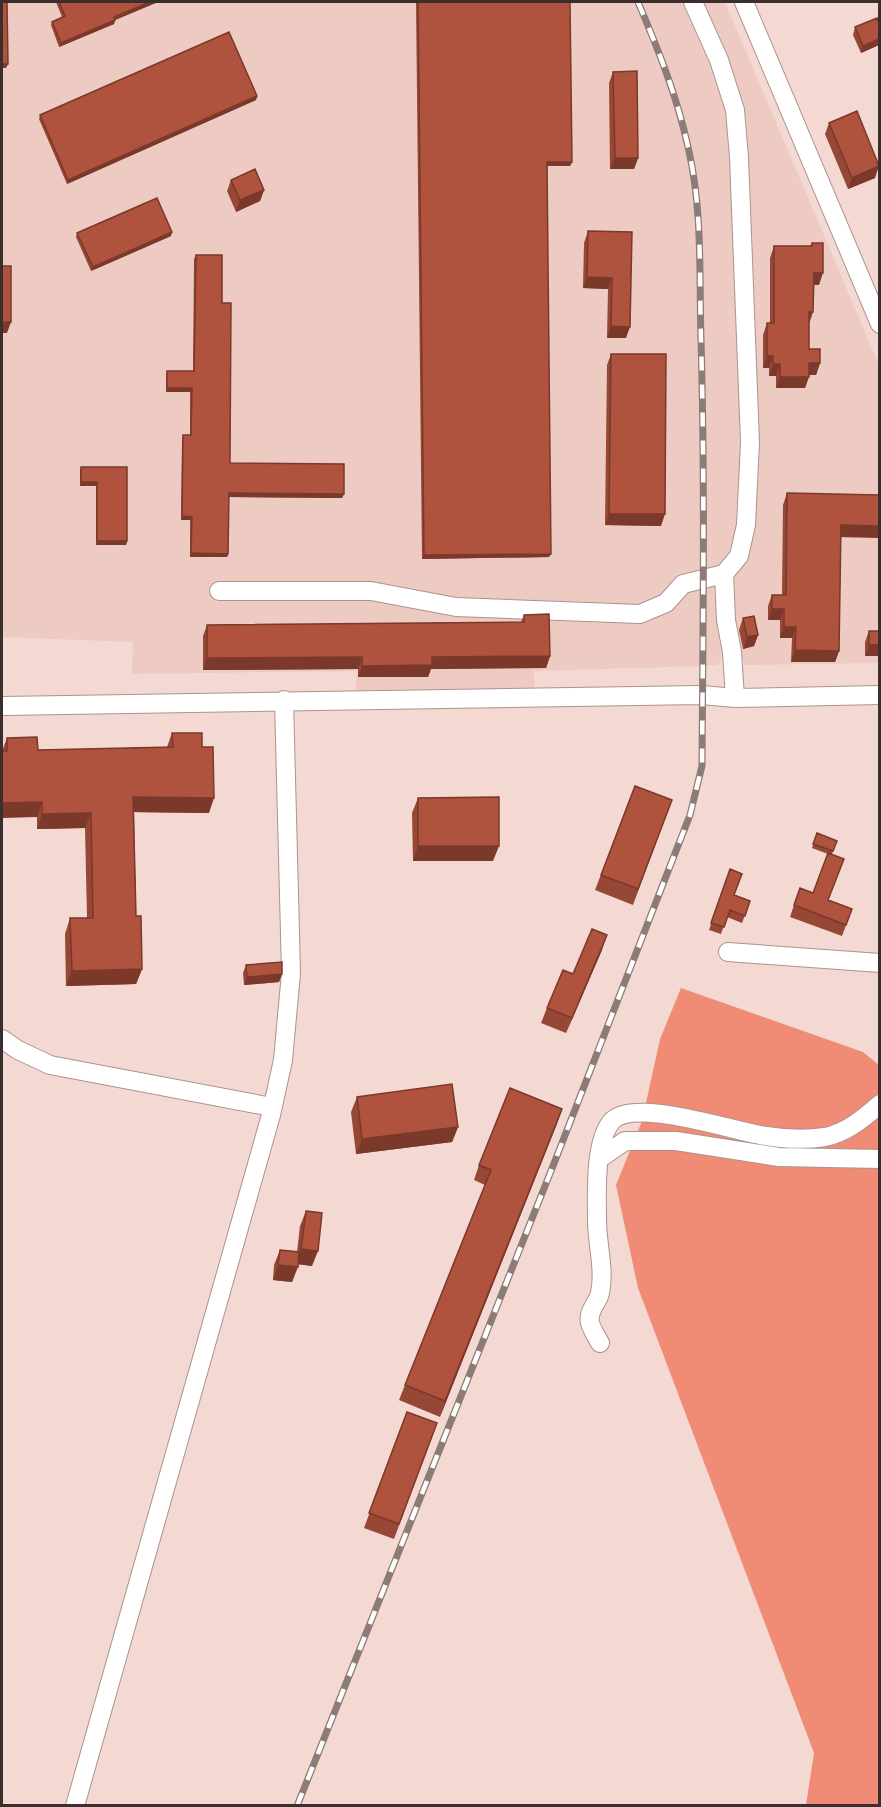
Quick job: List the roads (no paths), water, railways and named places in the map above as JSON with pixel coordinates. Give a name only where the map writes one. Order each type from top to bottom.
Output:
[{"type":"street","points":[[219,591],[371,591],[456,607],[640,614],[666,603],[683,584],[724,574],[739,556],[746,525],[750,442],[739,157],[735,110],[719,60],[693,2]]},
{"type":"street","points":[[744,2],[879,324]]},
{"type":"street","points":[[724,574],[726,620],[732,652],[735,698]]},
{"type":"street","points":[[2,706],[284,700],[879,695]]},
{"type":"street","points":[[75,1806],[272,1107],[283,1060],[291,973],[284,700]]},
{"type":"street","points":[[728,952],[879,963]]},
{"type":"street","points":[[2,1039],[18,1050],[50,1065],[272,1107]]},
{"type":"street","points":[[600,1343],[589,1321],[591,1310],[600,1295],[602,1275],[597,1233],[596,1172],[603,1140],[610,1122],[620,1115],[634,1112],[657,1113],[765,1136],[798,1139],[827,1137],[845,1130],[879,1104]]},
{"type":"street","points":[[599,1159],[625,1141],[676,1141],[779,1157],[879,1159]]},
{"type":"railway","points":[[297,1806],[553,1166],[690,815],[702,766],[703,446],[700,267],[696,195],[688,147],[673,91],[638,2]]}]
